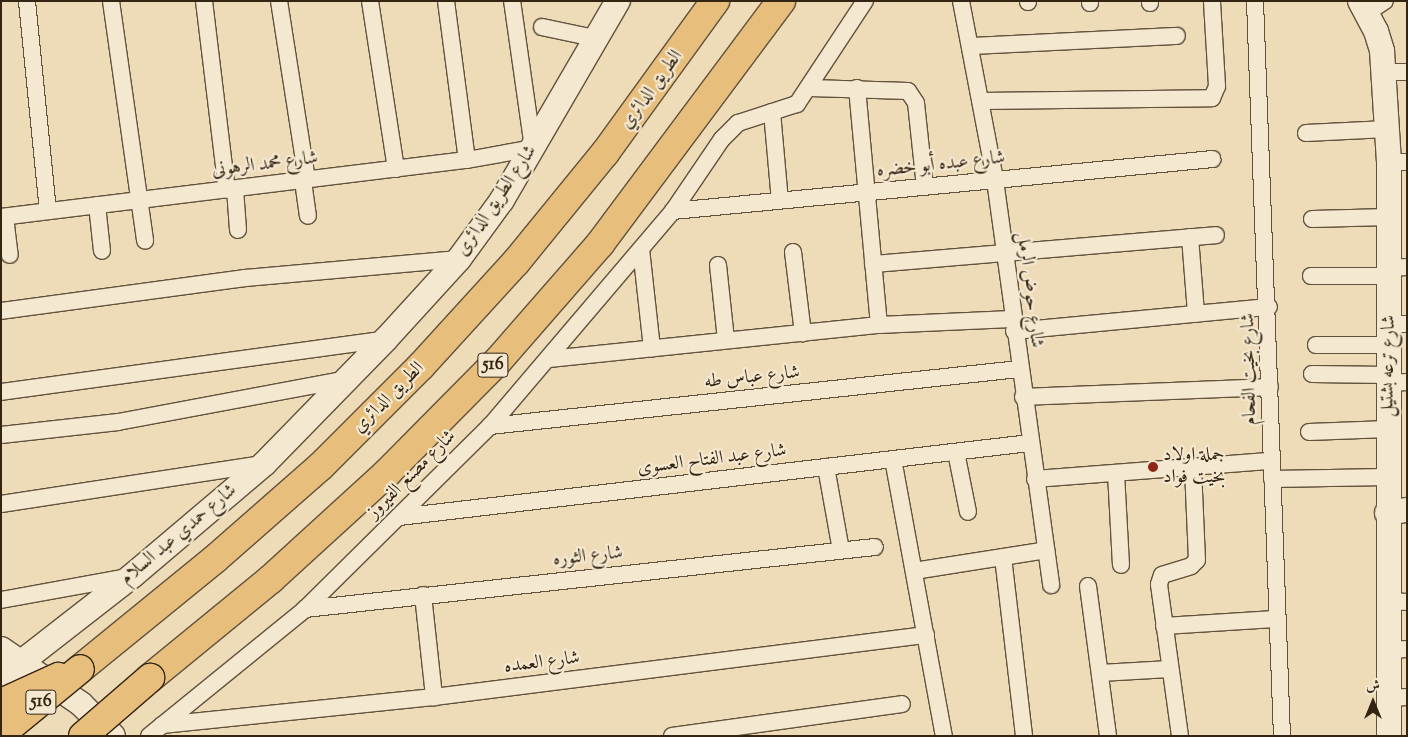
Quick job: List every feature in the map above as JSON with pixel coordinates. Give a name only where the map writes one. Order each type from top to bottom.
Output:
[{"type":"highway","name":"الطريق الدائري","points":[[1,734],[215,559],[307,478],[421,366],[516,262],[605,153],[715,1]]},
{"type":"highway","name":"516","points":[[84,736],[150,678],[278,572],[387,473],[496,362],[600,244],[781,1]]},
{"type":"highway","points":[[1,703],[80,670]]},
{"type":"street","points":[[28,1],[48,211]]},
{"type":"street","points":[[111,1],[145,241]]},
{"type":"street","points":[[204,1],[238,230]]},
{"type":"street","points":[[279,1],[305,180],[308,216]]},
{"type":"street","points":[[370,1],[396,168]]},
{"type":"street","points":[[446,1],[467,160]]},
{"type":"street","points":[[512,1],[534,148]]},
{"type":"street","name":"شارع الطريق الدائرى","points":[[347,379],[459,259],[534,148],[594,38],[618,1]]},
{"type":"street","points":[[673,211],[733,129],[772,112],[797,104],[810,88],[865,1]]},
{"type":"street","name":"شارع حوض الرمل","points":[[961,1],[981,101],[994,180],[1023,397],[1051,585]]},
{"type":"street","points":[[981,101],[1212,98],[1217,86],[1212,1]]},
{"type":"street","name":"شارع بخيت الفحام","points":[[1255,1],[1269,307],[1275,619],[1282,736]]},
{"type":"street","name":"شارع ترعه بشتيل","points":[[1371,5],[1376,31],[1396,72],[1388,129],[1398,162],[1389,217],[1395,270],[1395,380],[1388,429],[1387,478],[1397,511],[1398,698],[1389,736]]},
{"type":"street","points":[[542,27],[594,38]]},
{"type":"street","points":[[970,46],[1177,36]]},
{"type":"street","points":[[810,88],[902,89],[914,96],[925,187]]},
{"type":"street","points":[[857,88],[865,193],[879,325]]},
{"type":"street","points":[[772,112],[780,201]]},
{"type":"street","points":[[1306,133],[1388,129]]},
{"type":"street","name":"شارع محمد الرهونى","points":[[3,217],[467,160],[534,148]]},
{"type":"street","name":"شارع عبده أبو خضره","points":[[673,211],[1213,159]]},
{"type":"street","points":[[97,205],[102,251]]},
{"type":"street","name":"شارع مصنع الفيروز","points":[[149,736],[305,609],[490,426],[673,211]]},
{"type":"street","points":[[3,217],[10,255]]},
{"type":"street","points":[[1312,219],[1389,217]]},
{"type":"street","points":[[873,264],[1216,235]]},
{"type":"street","points":[[1190,237],[1196,314]]},
{"type":"street","points":[[641,249],[652,348]]},
{"type":"street","points":[[793,252],[803,333]]},
{"type":"street","points":[[1,311],[246,278],[459,259]]},
{"type":"street","points":[[718,265],[726,340]]},
{"type":"street","points":[[1311,276],[1395,270]]},
{"type":"street","points":[[548,358],[879,325],[1013,325],[1196,314],[1269,307]]},
{"type":"street","points":[[1316,345],[1395,331]]},
{"type":"street","points":[[1,392],[386,339]]},
{"type":"street","name":"شارع عباس طه","points":[[490,426],[1019,368]]},
{"type":"street","points":[[1312,374],[1395,380]]},
{"type":"street","points":[[1,435],[118,422],[347,379]]},
{"type":"street","name":"شارع حمدي عبد السلام","points":[[1,678],[132,576],[264,464],[347,379]]},
{"type":"street","points":[[1023,397],[1270,388]]},
{"type":"street","points":[[1309,432],[1388,429]]},
{"type":"street","name":"شارع عبد الفتاح العسوى","points":[[399,517],[1030,443]]},
{"type":"street","points":[[956,452],[968,512]]},
{"type":"street","points":[[893,459],[944,736]]},
{"type":"street","points":[[1035,479],[1271,461]]},
{"type":"street","points":[[1,504],[264,464]]},
{"type":"street","points":[[826,467],[841,550]]},
{"type":"street","points":[[1180,736],[1160,592],[1162,576],[1191,566],[1197,560],[1193,467]]},
{"type":"street","points":[[1116,473],[1120,565]]},
{"type":"street","points":[[1272,480],[1387,478]]},
{"type":"street","name":"شارع الثوره","points":[[305,609],[875,547]]},
{"type":"street","points":[[914,571],[1046,550]]},
{"type":"street","points":[[1003,557],[1024,736]]},
{"type":"street","points":[[1,600],[132,576]]},
{"type":"street","points":[[1088,586],[1108,736]]},
{"type":"street","points":[[423,595],[434,697]]},
{"type":"street","points":[[1164,626],[1275,619]]},
{"type":"street","name":"شارع العمده","points":[[162,725],[434,697],[926,635]]},
{"type":"street","points":[[1,649],[81,704],[113,736]]},
{"type":"street","points":[[1100,674],[1170,670]]},
{"type":"street","points":[[672,736],[902,704]]},
{"type":"place","name":"جملة اولاد بخيت فواد","points":[[1153,467]]}]
